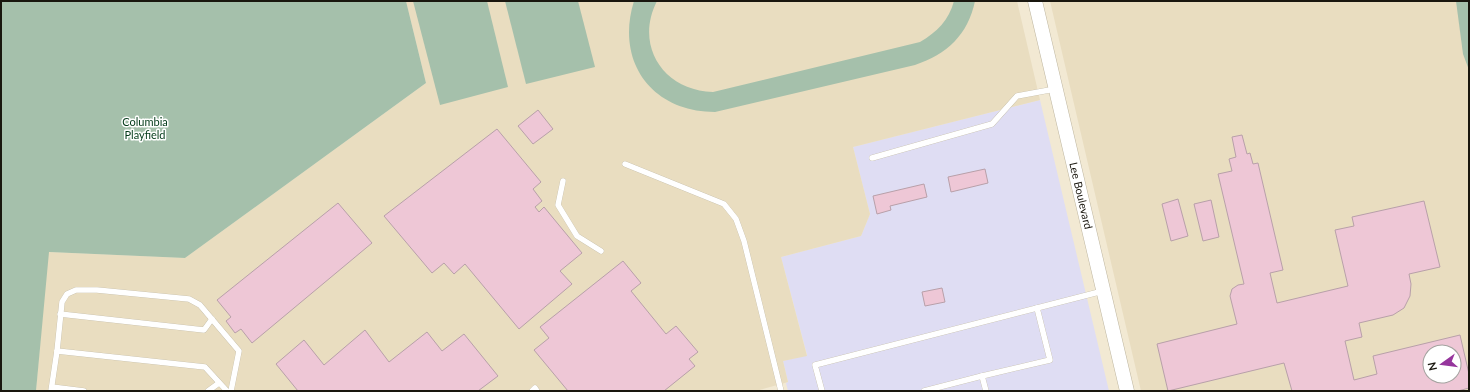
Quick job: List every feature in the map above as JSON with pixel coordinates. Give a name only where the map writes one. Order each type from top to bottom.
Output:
[{"type":"street","name":"Lee Boulevard","points":[[1035,1],[1127,391]]},
{"type":"lane","points":[[872,158],[992,124],[1017,96],[1056,89]]},
{"type":"lane","points":[[625,164],[724,204],[736,219],[744,241],[781,391]]},
{"type":"lane","points":[[563,182],[558,205],[577,236],[601,251]]},
{"type":"lane","points":[[84,391],[52,389],[62,302],[66,294],[76,290],[97,290],[189,299],[200,305],[239,351],[231,391]]},
{"type":"lane","points":[[822,391],[815,365],[1103,291]]},
{"type":"lane","points":[[924,391],[1050,360],[1037,308]]},
{"type":"lane","points":[[60,314],[204,330],[212,319]]},
{"type":"lane","points":[[57,351],[205,367],[226,391]]},
{"type":"lane","points":[[982,376],[986,391]]},
{"type":"lane","points":[[208,391],[219,383]]},
{"type":"lane","points":[[532,391],[535,388],[537,391]]},
{"type":"shaded area","points":[[406,1],[1017,1],[1040,100],[853,147],[870,214],[861,236],[781,257],[807,356],[783,361],[788,382],[756,391],[36,391],[48,252],[185,258],[426,83]]},
{"type":"shaded area","points":[[1050,1],[1469,1],[1469,391],[1141,391]]},
{"type":"shaded area","points":[[1040,100],[1109,391],[788,391],[786,383],[788,382],[783,361],[807,355],[781,257],[861,236],[870,214],[853,147]]},
{"type":"green space","name":"Columbia Playfield","points":[[1,1],[406,1],[426,83],[185,258],[49,252],[36,391],[1,391]]},
{"type":"green space","points":[[413,1],[487,1],[508,87],[440,105]]},
{"type":"green space","points":[[505,1],[578,1],[595,67],[526,84]]},
{"type":"green space","points":[[634,1],[657,1],[651,18],[649,34],[652,49],[658,63],[668,75],[680,84],[696,90],[713,92],[920,42],[942,25],[952,8],[954,1],[975,1],[967,24],[954,42],[937,55],[915,65],[715,112],[693,110],[673,103],[657,93],[644,79],[635,63],[630,44],[629,23]]},
{"type":"green space","points":[[1456,1],[1469,1],[1469,70],[1463,54]]},
{"type":"building","points":[[538,110],[553,129],[533,144],[518,126]]},
{"type":"building","points":[[497,129],[541,182],[533,189],[542,201],[535,207],[539,212],[544,207],[582,253],[560,271],[572,284],[519,329],[465,264],[454,274],[444,263],[432,273],[384,216]]},
{"type":"building","points":[[1242,135],[1247,154],[1250,153],[1253,164],[1258,163],[1283,270],[1270,273],[1277,303],[1348,286],[1335,230],[1354,226],[1352,217],[1424,201],[1440,267],[1409,274],[1411,284],[1410,296],[1404,308],[1393,315],[1359,323],[1362,337],[1345,341],[1354,380],[1377,374],[1373,356],[1422,344],[1422,384],[1462,384],[1462,344],[1423,344],[1460,335],[1469,374],[1469,388],[1458,391],[1292,391],[1284,363],[1168,391],[1157,344],[1237,324],[1230,296],[1232,289],[1238,285],[1244,284],[1218,174],[1232,171],[1229,159],[1236,157],[1232,137]]},
{"type":"building","points":[[985,169],[988,183],[951,192],[948,177]]},
{"type":"building","points":[[924,184],[927,197],[890,206],[891,210],[877,214],[873,196]]},
{"type":"building","points":[[1178,199],[1188,236],[1171,241],[1162,204]]},
{"type":"building","points":[[1211,200],[1219,237],[1203,241],[1194,204]]},
{"type":"building","points":[[338,203],[372,243],[252,343],[241,329],[235,333],[226,321],[231,317],[217,300]]},
{"type":"building","points":[[623,261],[641,283],[631,291],[666,334],[676,326],[698,352],[689,359],[695,366],[664,391],[568,391],[534,350],[549,338],[540,327]]},
{"type":"building","points":[[942,288],[945,302],[925,306],[922,292]]},
{"type":"building","points":[[365,330],[389,362],[427,332],[442,351],[464,334],[498,376],[478,391],[298,391],[276,364],[304,340],[324,365]]}]
